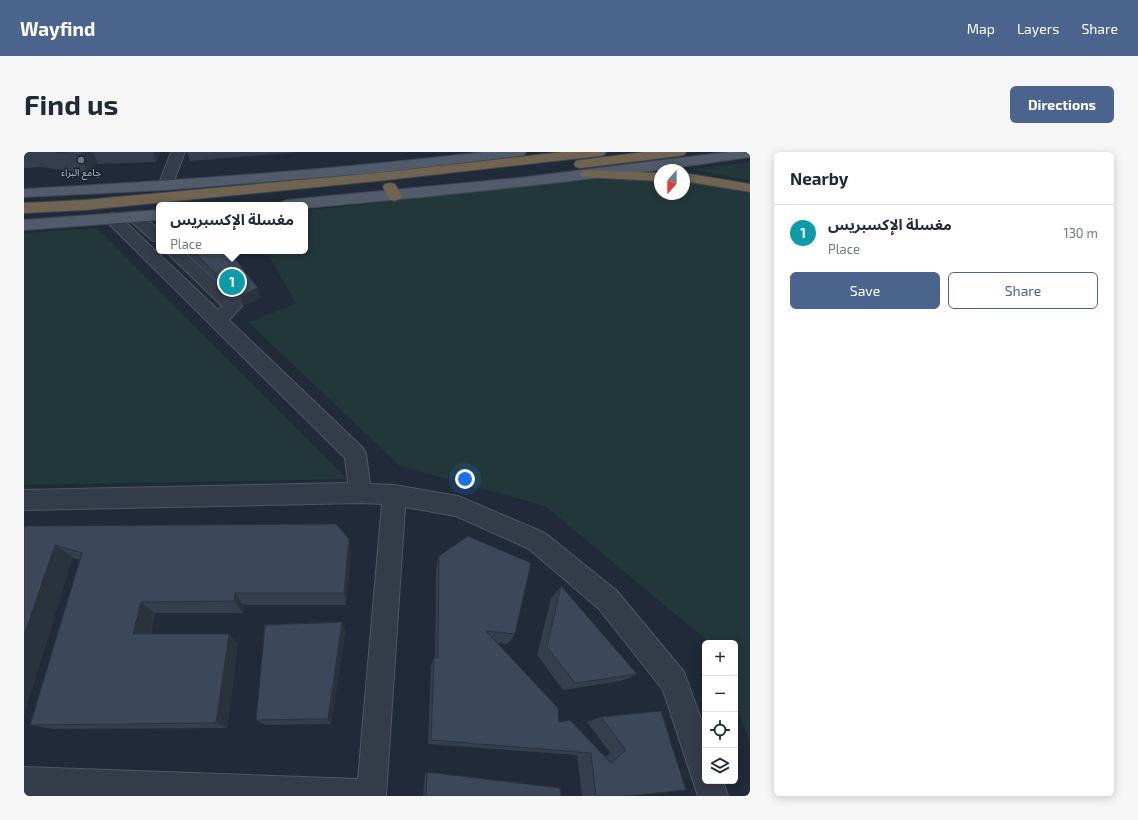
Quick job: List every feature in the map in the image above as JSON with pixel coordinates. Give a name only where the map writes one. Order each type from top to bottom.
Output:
[{"type":"highway","points":[[24,208],[84,205],[389,182],[599,152]]},
{"type":"highway","points":[[207,202],[679,152]]},
{"type":"highway","points":[[584,174],[654,177]]},
{"type":"highway","points":[[690,178],[750,188]]},
{"type":"highway","points":[[24,218],[156,207]]},
{"type":"main road","points":[[300,202],[518,152]]},
{"type":"main road","points":[[24,193],[165,186],[389,182],[584,174],[750,153]]},
{"type":"main road","points":[[24,225],[156,215]]},
{"type":"street","points":[[165,186],[178,152]]},
{"type":"street","points":[[134,217],[156,235]]},
{"type":"street","points":[[112,218],[354,454],[360,493]]},
{"type":"street","points":[[134,238],[156,237]]},
{"type":"street","points":[[176,254],[232,306],[218,320]]},
{"type":"street","points":[[24,500],[360,493],[394,495],[458,506],[537,541],[608,600],[674,682],[702,762]]},
{"type":"street","points":[[24,782],[371,795],[394,495]]},
{"type":"street","points":[[709,784],[713,796]]},
{"type":"green space","points":[[750,162],[750,181],[690,169]]},
{"type":"green space","points":[[570,180],[654,180],[654,200],[690,200],[690,182],[709,184],[750,194],[750,742],[738,711],[738,640],[706,640],[545,506],[400,466],[248,322],[296,304],[268,254],[308,254],[308,211]]},
{"type":"green space","points":[[97,228],[347,479],[24,485],[24,233]]},
{"type":"building","points":[[55,152],[83,152],[80,155]]},
{"type":"building","points":[[195,254],[231,254],[258,288],[241,296]]},
{"type":"building","points":[[336,524],[349,539],[344,593],[235,593],[234,601],[141,602],[133,634],[229,634],[216,723],[30,725],[82,553],[55,545],[24,636],[24,526]]},
{"type":"building","points":[[468,536],[531,563],[515,634],[486,631],[558,708],[559,722],[570,720],[611,763],[626,750],[601,717],[661,711],[686,790],[628,796],[596,796],[591,753],[431,740],[434,658],[438,658],[439,556]]},
{"type":"building","points":[[561,586],[637,674],[575,683],[547,647]]},
{"type":"building","points":[[342,622],[328,719],[256,720],[265,625]]},
{"type":"building","points":[[427,772],[560,788],[561,796],[426,796]]},
{"type":"place","name":"جامع البراء","points":[[81,160]]},
{"type":"place","name":"مغسلة الإكسبريس","points":[[232,282]]}]
